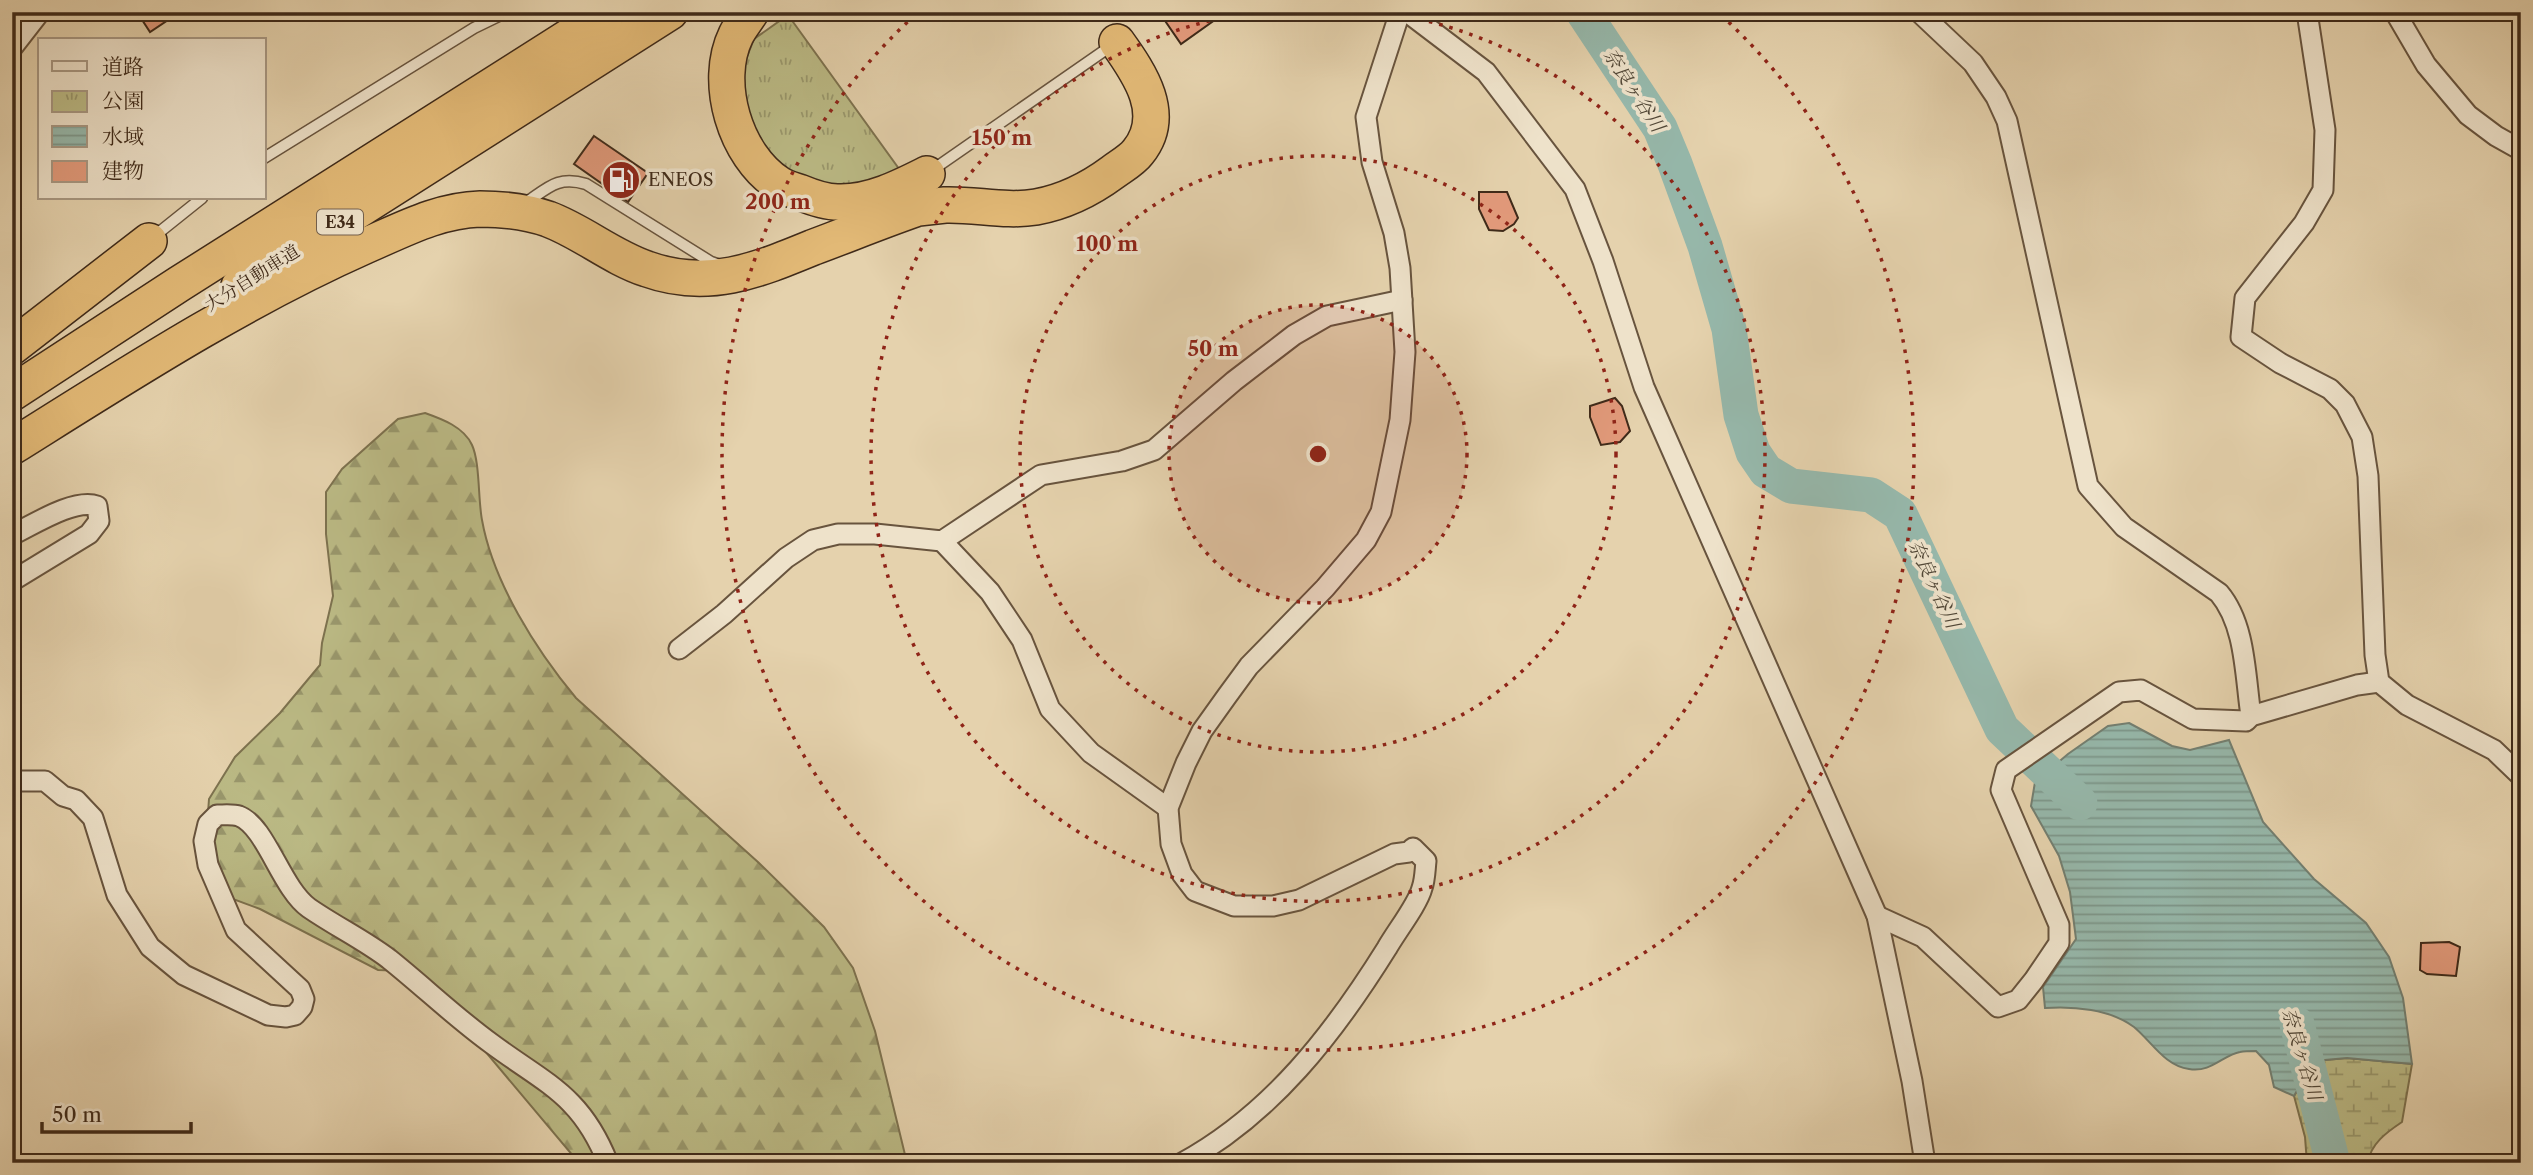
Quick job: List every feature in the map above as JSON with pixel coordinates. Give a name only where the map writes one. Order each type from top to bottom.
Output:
[{"type":"highway","name":"大分自動車道","points":[[12,393],[608,12]]},
{"type":"highway","name":"大分自動車道","points":[[12,434],[670,12]]},
{"type":"highway","points":[[751,12],[735,37],[728,67],[728,102],[736,131],[754,160],[779,184],[808,196],[840,203],[876,197],[927,174]]},
{"type":"highway","points":[[12,447],[173,347],[338,258],[443,214],[480,209],[514,211],[548,219],[619,259],[650,271],[686,279],[723,277],[755,271],[918,208],[946,205],[1006,210],[1036,207],[1066,198],[1099,182],[1137,155],[1149,136],[1152,116],[1148,92],[1117,42]]},
{"type":"highway","points":[[12,347],[149,241]]},
{"type":"street","points":[[12,48],[40,12]]},
{"type":"street","points":[[1182,1163],[1230,1133],[1279,1092],[1318,1049],[1374,969],[1422,889],[1426,861],[1413,848],[1409,852],[1394,854],[1299,900],[1273,906],[1234,906],[1195,891],[1182,874],[1171,845],[1168,808],[1202,731],[1227,696],[1249,666],[1325,588],[1366,540],[1381,512],[1400,421],[1405,352],[1394,233],[1372,162],[1366,117],[1400,12]]},
{"type":"street","points":[[1407,12],[1486,72],[1575,189],[1604,261],[1644,387],[1877,916],[1912,1081],[1925,1163]]},
{"type":"street","points":[[1919,12],[1973,63],[1996,97],[2007,121],[2088,486],[2124,527],[2219,593],[2230,606],[2239,634],[2251,716]]},
{"type":"street","points":[[2306,12],[2325,130],[2323,190],[2304,223],[2245,298],[2241,337],[2280,363],[2330,389],[2345,404],[2362,437],[2368,477],[2375,655],[2379,681],[2407,705],[2494,750],[2521,776]]},
{"type":"street","points":[[2395,12],[2426,65],[2468,115],[2521,150]]},
{"type":"street","points":[[678,649],[724,614],[786,558],[813,540],[850,534],[942,541],[1041,474],[1122,461],[1154,450],[1234,381],[1294,335],[1327,316],[1402,300]]},
{"type":"street","points":[[12,535],[68,508],[91,504],[97,506],[99,521],[89,534],[12,581]]},
{"type":"street","points":[[942,541],[990,592],[1022,640],[1050,709],[1091,753],[1168,808]]},
{"type":"street","points":[[1877,916],[1923,937],[1998,1007],[2018,1000],[2059,943],[2059,925],[2001,790],[2006,771],[2119,691],[2141,690],[2193,719],[2246,721],[2251,716],[2379,681]]},
{"type":"street","points":[[12,781],[45,781],[63,796],[76,800],[93,818],[117,895],[150,947],[184,975],[268,1016],[295,1016],[304,999],[300,989],[236,930],[208,865],[204,841],[208,824],[217,815],[240,817],[257,830],[281,874],[305,906],[387,958],[491,1044],[555,1086],[572,1101],[590,1125],[608,1163]]},
{"type":"lane","points":[[266,158],[474,28],[507,12]]},
{"type":"lane","points":[[927,174],[1117,42]]},
{"type":"lane","points":[[514,211],[556,183],[571,179],[586,184],[711,262],[729,268],[755,271]]},
{"type":"lane","points":[[149,241],[200,200]]},
{"type":"green space","points":[[788,15],[902,173],[891,180],[827,187],[798,177],[778,163],[758,142],[746,113],[741,72],[754,39]]},
{"type":"green space","points":[[425,413],[464,433],[472,445],[482,520],[496,567],[518,614],[561,679],[576,698],[759,863],[824,927],[853,968],[875,1031],[907,1163],[579,1163],[432,988],[405,971],[378,970],[260,909],[222,895],[205,855],[209,799],[235,757],[280,713],[320,665],[322,643],[333,596],[326,534],[326,492],[342,469],[398,419]]},
{"type":"green space","points":[[2347,1058],[2412,1064],[2402,1122],[2376,1144],[2368,1163],[2307,1163],[2305,1137],[2294,1096],[2314,1061]]},
{"type":"water","points":[[2129,723],[2172,746],[2190,750],[2229,740],[2263,822],[2314,879],[2366,923],[2389,957],[2403,998],[2412,1064],[2347,1058],[2314,1061],[2294,1096],[2274,1087],[2269,1065],[2256,1051],[2244,1051],[2204,1068],[2189,1069],[2173,1063],[2134,1027],[2114,1016],[2079,1008],[2045,1008],[2043,987],[2076,939],[2070,892],[2059,856],[2031,806],[2035,782],[2068,754],[2108,726]]},
{"type":"building","points":[[137,12],[180,12],[150,32]]},
{"type":"building","points":[[1159,12],[1226,12],[1181,44]]},
{"type":"building","name":"ENEOS","points":[[594,136],[648,173],[628,202],[574,164]]},
{"type":"building","points":[[1479,192],[1507,192],[1518,218],[1514,224],[1503,231],[1489,230],[1479,209]]},
{"type":"building","points":[[1615,398],[1622,406],[1630,431],[1620,442],[1601,445],[1590,417],[1590,406]]},
{"type":"building","points":[[2449,942],[2460,947],[2456,976],[2427,974],[2420,970],[2421,943]]},
{"type":"waterway","name":"奈良ヶ谷川","points":[[1583,12],[1660,128],[1675,164],[1705,246],[1729,329],[1741,415],[1753,452],[1766,471],[1791,486],[1871,495],[1900,514],[2002,729],[2080,803]]},
{"type":"waterway","name":"奈良ヶ谷川","points":[[2297,1024],[2333,1163]]},
{"type":"place","name":"ENEOS","points":[[621,180]]}]
